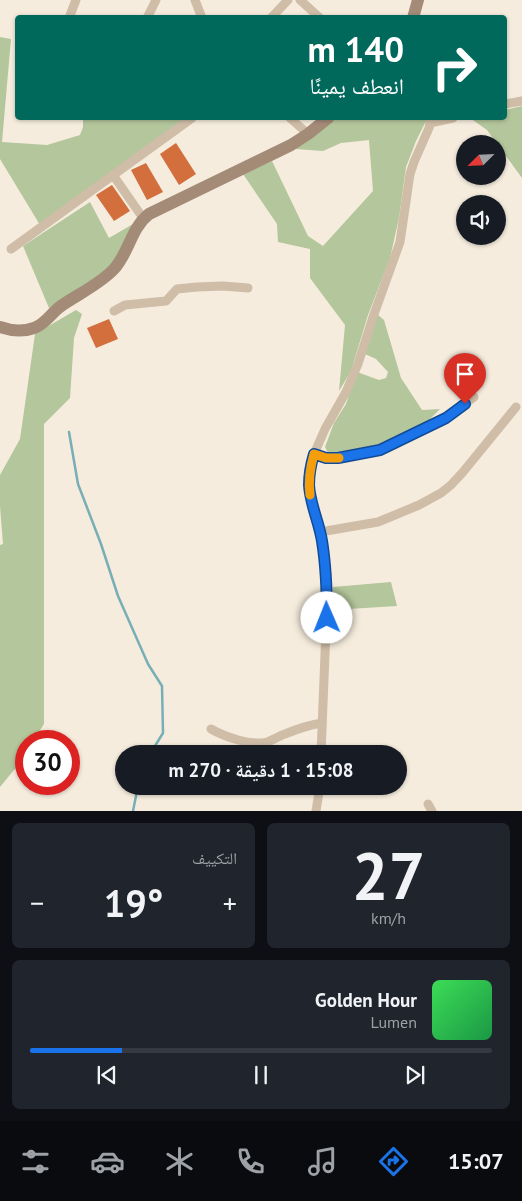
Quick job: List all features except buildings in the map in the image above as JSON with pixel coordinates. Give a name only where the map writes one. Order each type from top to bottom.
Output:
[{"type":"street","points":[[70,15],[76,0]]},
{"type":"street","points":[[148,15],[156,0]]},
{"type":"street","points":[[195,0],[201,15]]},
{"type":"street","points":[[274,15],[288,0]]},
{"type":"street","points":[[300,0],[317,15]]},
{"type":"street","points":[[413,15],[418,0]]},
{"type":"street","points":[[507,104],[522,101]]},
{"type":"street","points":[[11,249],[189,120]]},
{"type":"street","points":[[292,120],[308,134]]},
{"type":"street","points":[[0,327],[15,330],[34,328],[47,320],[60,307],[87,291],[114,268],[121,260],[143,218],[159,208],[272,154],[308,134],[326,120]]},
{"type":"street","points":[[321,745],[327,604],[325,562],[309,486],[310,471],[314,454],[325,429],[346,392],[358,364],[400,242],[407,190],[414,162],[430,128],[431,120]]},
{"type":"street","points":[[114,175],[143,218]]},
{"type":"street","points":[[114,311],[126,306],[166,301],[177,289],[223,286],[248,288]]},
{"type":"street","points":[[314,454],[326,458],[338,458],[380,450],[446,418],[474,397]]},
{"type":"street","points":[[320,532],[378,522],[419,505],[441,493],[451,486],[516,407]]},
{"type":"street","points":[[211,729],[232,738],[260,743],[270,741],[297,729],[322,723]]},
{"type":"street","points":[[316,811],[319,795]]},
{"type":"green space","points":[[0,37],[11,39],[2,142],[47,145],[80,135],[83,120],[183,120],[40,225],[0,159]]},
{"type":"green space","points":[[522,106],[522,178],[506,156],[506,135],[491,135],[473,120],[507,120],[507,110]]},
{"type":"green space","points":[[330,120],[426,120],[406,167],[399,218],[390,258],[368,315],[351,371],[339,391],[345,325],[310,278],[310,249],[278,242],[277,224],[243,174],[272,161],[308,236],[323,246],[373,191],[369,140],[341,143],[323,151],[295,149]]},
{"type":"green space","points":[[90,202],[109,238],[133,224],[122,250],[109,269],[49,308],[23,246]]},
{"type":"green space","points":[[76,310],[82,314],[74,338],[70,398],[44,424],[44,724],[40,730],[15,730],[15,769],[0,787],[0,545],[3,544],[0,475],[20,439],[35,334]]},
{"type":"green space","points":[[378,315],[384,320],[401,378],[422,410],[440,409],[428,421],[379,445],[354,451],[328,453],[325,447],[334,423],[346,404],[357,372],[379,380],[386,378],[388,372],[376,359],[365,354]]},
{"type":"green space","points":[[391,582],[397,606],[332,610],[333,587]]},
{"type":"waterway","points":[[69,432],[78,484],[118,596],[148,664],[162,686],[163,733],[156,745]]},
{"type":"waterway","points":[[133,811],[136,795]]},
{"type":"slow traffic","points":[[310,495],[310,471],[314,454],[326,458],[339,458]]},
{"type":"route","points":[[327,618],[325,562],[309,486],[314,454],[326,458],[338,458],[380,450],[446,418],[465,404]]}]
